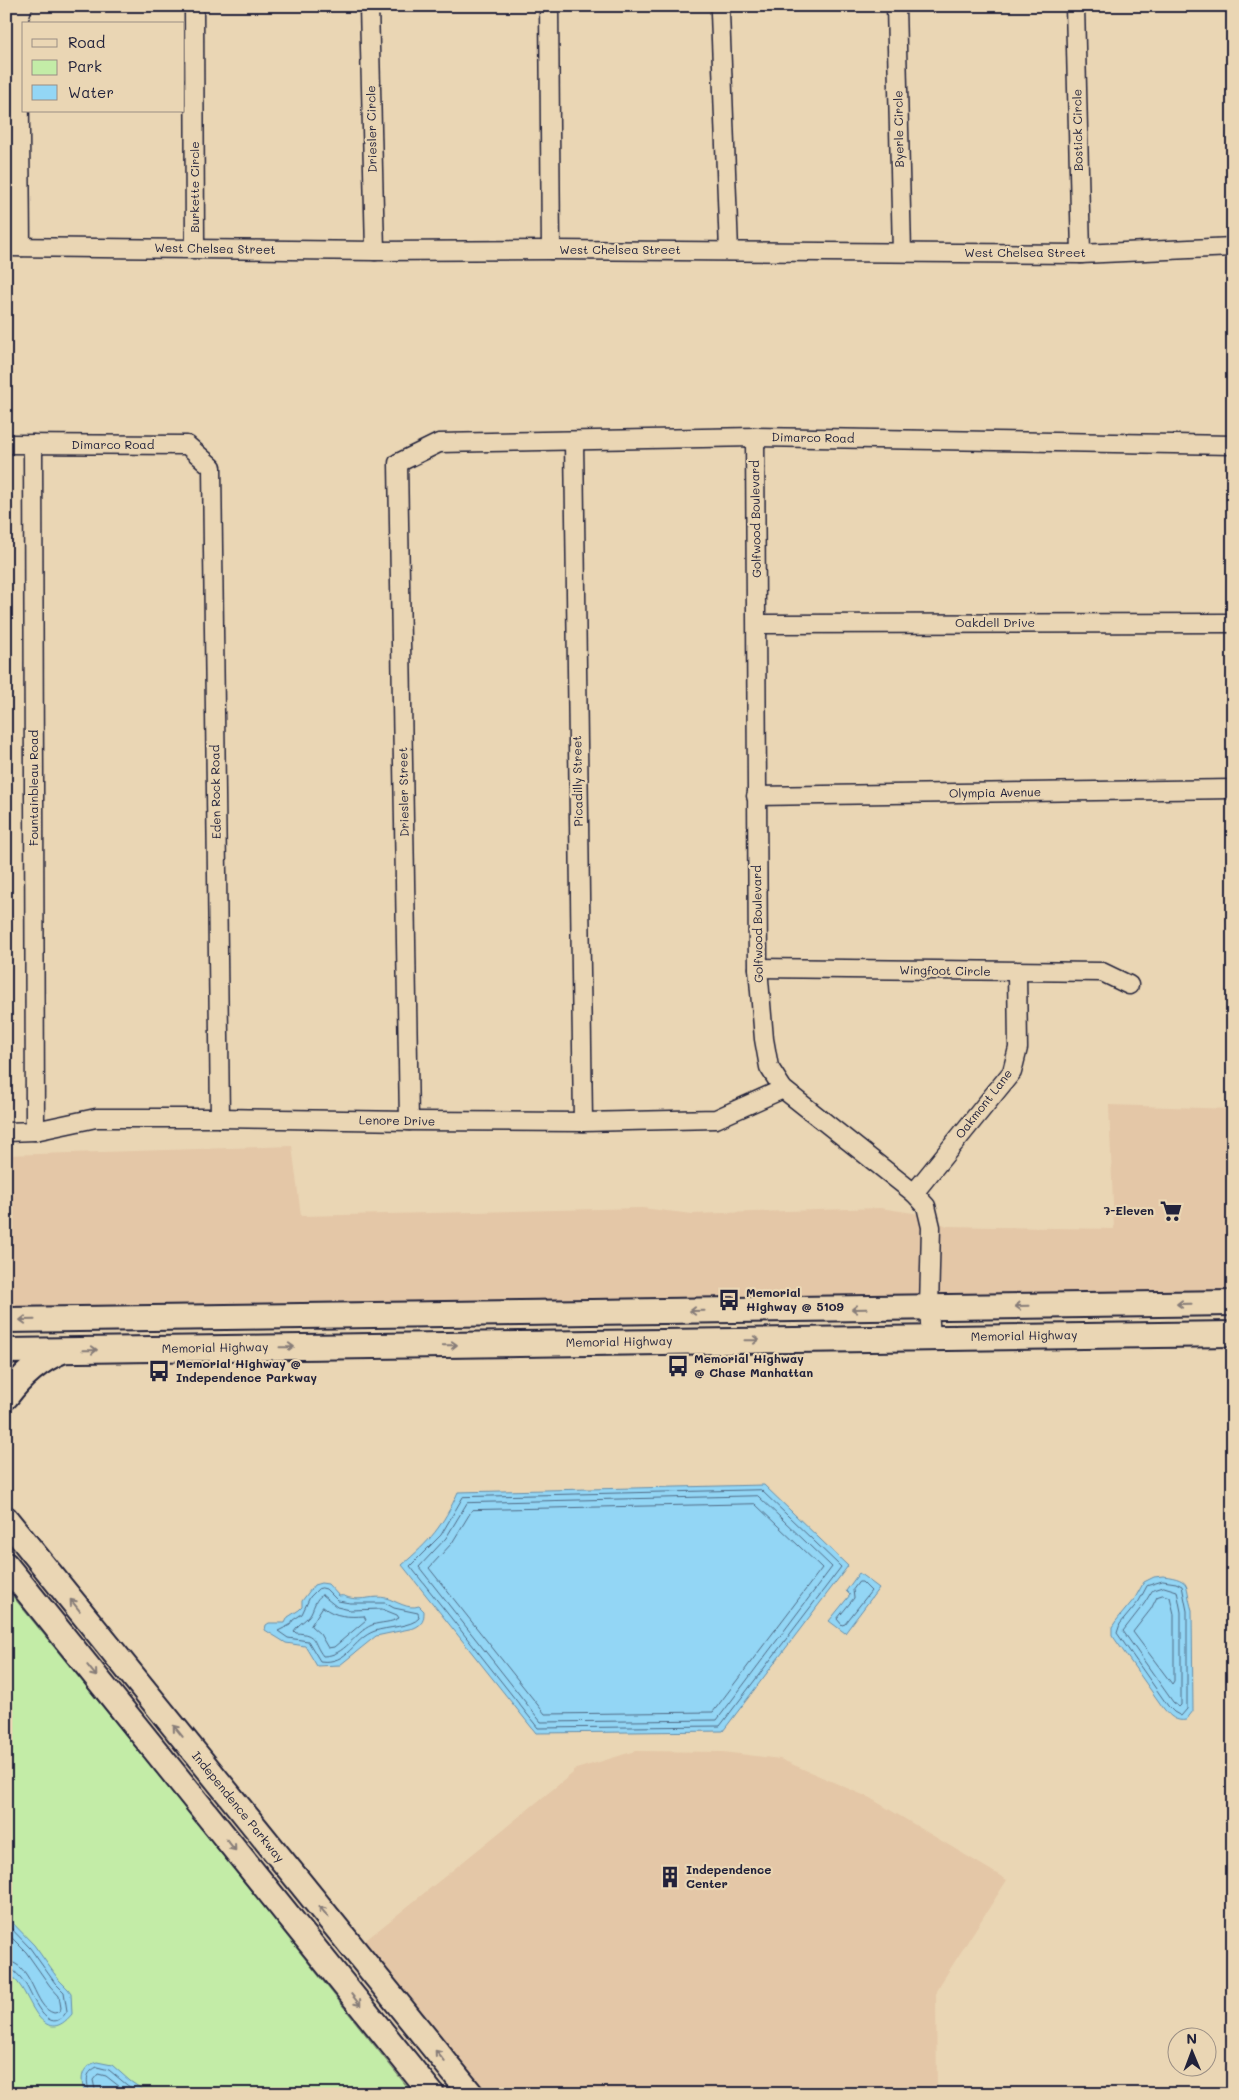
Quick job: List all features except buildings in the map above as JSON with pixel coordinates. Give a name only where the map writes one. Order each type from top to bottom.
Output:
[{"type":"main road","points":[[6,1320],[1233,1303]]},
{"type":"main road","points":[[618,1312],[618,1342]]},
{"type":"main road","points":[[370,1315],[370,1346]]},
{"type":"main road","points":[[146,1319],[146,1349]]},
{"type":"main road","name":"Memorial Highway","points":[[6,1351],[1233,1334]]},
{"type":"main road","points":[[6,1397],[39,1364],[64,1350]]},
{"type":"main road","name":"Independence Parkway","points":[[6,1519],[470,2094]]},
{"type":"main road","points":[[6,1565],[432,2094]]},
{"type":"street","points":[[14,247],[19,18],[23,6]]},
{"type":"street","name":"Burkette Circle","points":[[194,6],[195,248]]},
{"type":"street","name":"Driesler Circle","points":[[369,6],[375,251]]},
{"type":"street","points":[[549,6],[552,250]]},
{"type":"street","points":[[722,6],[720,23],[729,251]]},
{"type":"street","name":"Byerle Circle","points":[[896,6],[902,252]]},
{"type":"street","name":"Bostick Circle","points":[[1075,6],[1081,254]]},
{"type":"street","name":"West Chelsea Street","points":[[14,247],[375,251],[552,250],[1081,254],[1233,247]]},
{"type":"street","name":"Dimarco Road","points":[[398,463],[439,443],[755,437],[1233,445]]},
{"type":"street","name":"Golfwood Boulevard","points":[[755,437],[758,968],[769,1067],[783,1089],[914,1193],[926,1206],[930,1219],[929,1308],[931,1338]]},
{"type":"street","name":"Picadilly Street","points":[[574,441],[583,1122]]},
{"type":"street","name":"Dimarco Road","points":[[6,444],[186,445],[212,467]]},
{"type":"street","name":"Fountainbleau Road","points":[[33,444],[36,1131]]},
{"type":"street","name":"Driesler Street","points":[[398,463],[409,1121]]},
{"type":"street","name":"Eden Rock Road","points":[[212,467],[220,1118]]},
{"type":"street","name":"Oakdell Drive","points":[[757,624],[1233,623]]},
{"type":"street","name":"Olympia Avenue","points":[[756,796],[1233,789]]},
{"type":"street","name":"Wingfoot Circle","points":[[758,968],[1102,972],[1128,985]]},
{"type":"street","name":"Oakmont Lane","points":[[914,1193],[1012,1072],[1018,1048],[1017,972]]},
{"type":"street","name":"Lenore Drive","points":[[6,1132],[36,1131],[96,1118],[583,1122],[716,1119],[783,1089]]},
{"type":"shaded area","points":[[1109,1105],[1233,1109],[1233,1294],[938,1298],[938,1222],[947,1226],[1114,1229]]},
{"type":"shaded area","points":[[292,1146],[301,1216],[642,1208],[692,1214],[880,1208],[920,1214],[923,1228],[922,1298],[6,1311],[6,1155]]},
{"type":"shaded area","points":[[635,1751],[723,1752],[780,1759],[870,1798],[1007,1880],[936,1991],[937,2094],[481,2094],[361,1944],[573,1773],[573,1770]]},
{"type":"green space","points":[[6,1588],[176,1797],[413,2094],[6,2094]]},
{"type":"water","points":[[764,1485],[848,1566],[723,1731],[536,1733],[402,1565],[435,1532],[458,1492]]},
{"type":"water","points":[[859,1573],[879,1588],[845,1633],[829,1621],[850,1595],[846,1591]]},
{"type":"water","points":[[1163,1576],[1184,1582],[1192,1610],[1193,1711],[1186,1720],[1176,1719],[1164,1709],[1112,1635],[1112,1627],[1135,1598],[1144,1582],[1154,1577]]},
{"type":"water","points":[[328,1584],[339,1596],[354,1599],[382,1597],[406,1606],[419,1606],[424,1611],[423,1619],[414,1628],[376,1636],[340,1665],[317,1666],[305,1646],[286,1643],[265,1630],[266,1625],[269,1623],[285,1623],[288,1617],[302,1607],[302,1601],[314,1585]]},
{"type":"water","points":[[6,1916],[34,1945],[59,1980],[71,1993],[72,2014],[63,2023],[54,2026],[40,2019],[19,1985],[6,1969]]},
{"type":"water","points":[[97,2062],[112,2065],[149,2094],[85,2094],[82,2084],[84,2071],[91,2064]]},
{"type":"place","name":"7-Eleven","points":[[1171,1211]]},
{"type":"place","name":"Memorial Highway @ 5109","points":[[729,1300]]},
{"type":"place","name":"Memorial Highway @ Chase Manhattan","points":[[678,1366]]},
{"type":"place","name":"Memorial Highway @ Independence Parkway","points":[[159,1371]]},
{"type":"place","name":"Independence Center","points":[[670,1877]]}]
